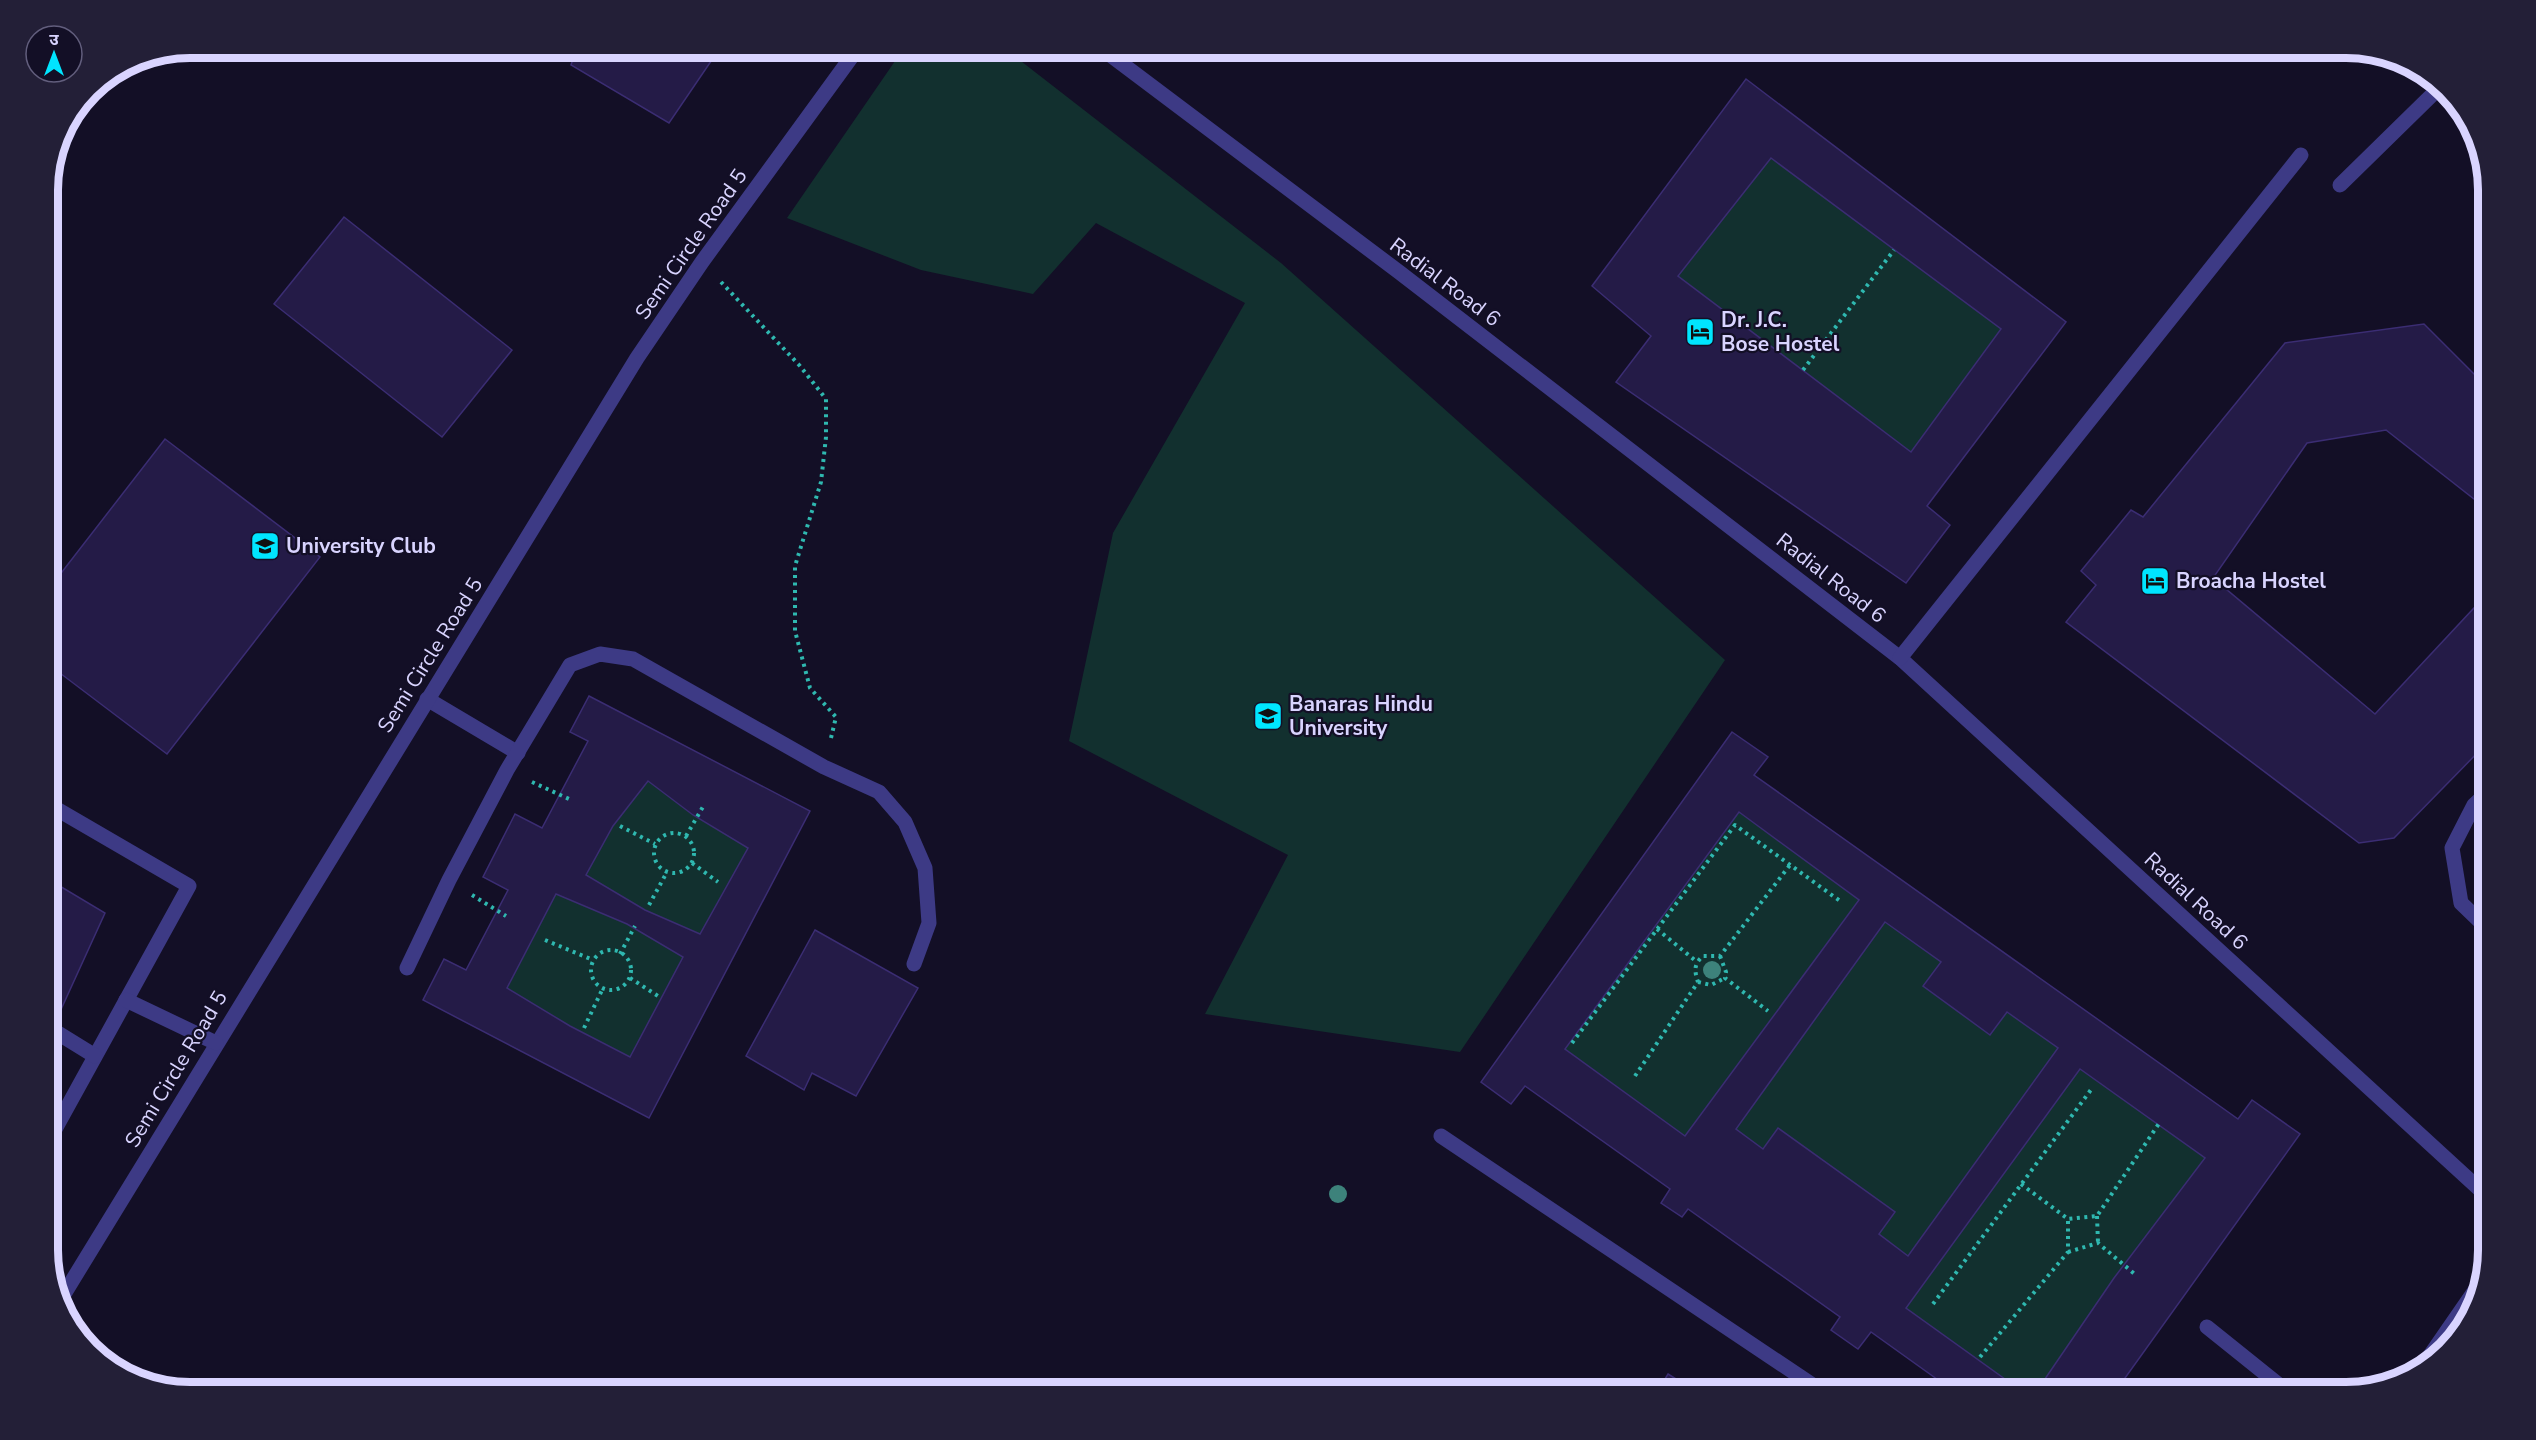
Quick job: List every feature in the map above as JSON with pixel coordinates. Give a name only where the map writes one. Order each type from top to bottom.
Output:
[{"type":"street","name":"Semi Circle Road 5","points":[[66,1291],[636,358],[702,262],[851,58]]},
{"type":"street","name":"Radial Road 6","points":[[1114,58],[1399,272],[1900,658],[2478,1188]]},
{"type":"street","points":[[2340,185],[2434,93]]},
{"type":"street","points":[[1900,658],[2301,155]]},
{"type":"street","points":[[407,968],[449,880],[507,770],[570,664],[600,654],[633,659],[824,767],[879,792],[905,822],[925,868],[928,923],[914,964]]},
{"type":"street","points":[[427,699],[518,753]]},
{"type":"street","points":[[2478,802],[2452,848],[2461,903],[2478,919]]},
{"type":"street","points":[[59,810],[189,886],[59,1122]]},
{"type":"street","points":[[126,1000],[216,1043]]},
{"type":"street","points":[[59,1034],[95,1056]]},
{"type":"street","points":[[1441,1136],[1808,1382]]},
{"type":"street","points":[[2439,1343],[2463,1308]]},
{"type":"street","points":[[2206,1327],[2275,1382]]},
{"type":"path","points":[[1803,370],[1894,250]]},
{"type":"path","points":[[702,262],[800,366],[826,399],[826,437],[820,482],[795,567],[795,631],[810,688],[836,717],[824,767]]},
{"type":"path","points":[[507,770],[569,799]]},
{"type":"path","points":[[686,836],[704,806]]},
{"type":"path","points":[[1572,1043],[1735,825],[1840,902]]},
{"type":"path","points":[[620,826],[655,844]]},
{"type":"path","points":[[669,833],[686,836],[694,848],[692,863],[686,870],[677,873],[667,872],[658,866],[653,855],[655,844],[669,833]]},
{"type":"path","points":[[692,863],[717,882]]},
{"type":"path","points":[[1720,956],[1790,865]]},
{"type":"path","points":[[649,905],[667,872]]},
{"type":"path","points":[[449,880],[506,916]]},
{"type":"path","points":[[620,954],[635,926]]},
{"type":"path","points":[[1657,929],[1697,962]]},
{"type":"path","points":[[545,940],[592,960]]},
{"type":"path","points":[[611,951],[620,954],[629,959],[632,968],[630,978],[619,989],[603,988],[594,982],[590,971],[592,960],[600,952],[611,951]]},
{"type":"path","points":[[1698,982],[1694,971],[1697,962],[1704,956],[1720,956]]},
{"type":"path","points":[[1720,956],[1726,972],[1725,978]]},
{"type":"path","points":[[630,978],[658,996]]},
{"type":"path","points":[[1698,982],[1711,985],[1725,978]]},
{"type":"path","points":[[1725,978],[1768,1011]]},
{"type":"path","points":[[1635,1076],[1698,982]]},
{"type":"path","points":[[584,1028],[603,988]]},
{"type":"path","points":[[1933,1304],[2094,1087]]},
{"type":"path","points":[[2138,1276],[2098,1243],[2097,1216],[2160,1122]]},
{"type":"path","points":[[2021,1184],[2068,1219],[2097,1216]]},
{"type":"path","points":[[2068,1219],[2068,1252]]},
{"type":"path","points":[[1980,1357],[2068,1252],[2098,1243]]},
{"type":"green space","points":[[897,58],[1017,58],[1281,263],[1725,660],[1460,1052],[1205,1014],[1288,855],[1069,741],[1113,533],[1245,303],[1096,223],[1033,294],[921,270],[787,218]]},
{"type":"green space","points":[[1771,158],[2001,329],[1911,452],[1678,276]]},
{"type":"green space","points":[[648,781],[693,815],[748,848],[700,934],[645,910],[586,875],[613,826]]},
{"type":"green space","points":[[1739,812],[1859,900],[1685,1136],[1565,1049]]},
{"type":"green space","points":[[556,894],[627,924],[683,957],[630,1057],[570,1026],[507,989]]},
{"type":"green space","points":[[1885,922],[1941,962],[1924,987],[1990,1035],[2007,1012],[2058,1048],[1908,1256],[1879,1234],[1895,1212],[1778,1128],[1763,1149],[1736,1129]]},
{"type":"green space","points":[[2080,1069],[2205,1158],[2043,1382],[2009,1382],[1906,1308]]},
{"type":"building","points":[[573,58],[713,58],[669,123],[571,65]]},
{"type":"building","name":"Dr. J.C. Bose Hostel","points":[[1746,79],[2066,322],[1927,506],[1950,525],[1906,583],[1616,382],[1651,336],[1592,286]],"holes":[[[1771,158],[2001,329],[1911,452],[1678,276]]]},
{"type":"building","points":[[344,217],[512,350],[442,437],[274,304]]},
{"type":"building","name":"Broacha Hostel","points":[[2424,324],[2477,377],[2477,502],[2386,430],[2307,443],[2213,578],[2375,714],[2477,604],[2478,753],[2394,838],[2359,843],[2066,622],[2096,585],[2081,571],[2131,510],[2143,517],[2285,343]]},
{"type":"building","points":[[165,439],[320,557],[167,754],[59,672],[59,576]]},
{"type":"building","points":[[589,696],[810,811],[649,1118],[423,1000],[444,959],[466,970],[508,890],[483,877],[515,814],[542,828],[588,741],[570,732]],"holes":[[[648,781],[693,815],[748,848],[700,934],[645,910],[586,875],[613,826]],[[556,894],[627,924],[683,957],[630,1057],[570,1026],[507,988]]]},
{"type":"building","points":[[1732,732],[1768,757],[1754,775],[2238,1119],[2252,1100],[2300,1134],[2122,1382],[2043,1382],[2114,1278],[2205,1158],[2080,1069],[1906,1308],[2009,1382],[1941,1382],[1871,1332],[1858,1349],[1831,1330],[1840,1317],[1688,1209],[1682,1217],[1661,1203],[1670,1189],[1525,1086],[1511,1104],[1481,1082]],"holes":[[[1739,812],[1859,900],[1685,1136],[1565,1049]],[[1885,922],[1941,962],[1923,986],[1990,1035],[2007,1012],[2058,1048],[1908,1256],[1879,1234],[1895,1212],[1778,1128],[1763,1149],[1736,1129]]]},
{"type":"building","points":[[59,886],[105,913],[59,1014]]},
{"type":"building","points":[[815,930],[918,988],[856,1096],[812,1073],[804,1090],[746,1056]]},
{"type":"building","points":[[1668,1374],[1681,1382],[1663,1382]]},
{"type":"place","name":"Dr. J.C. Bose Hostel","points":[[1700,332]]},
{"type":"place","name":"University Club","points":[[265,546]]},
{"type":"place","name":"Broacha Hostel","points":[[2155,581]]},
{"type":"place","name":"Banaras Hindu University","points":[[1268,716]]}]
